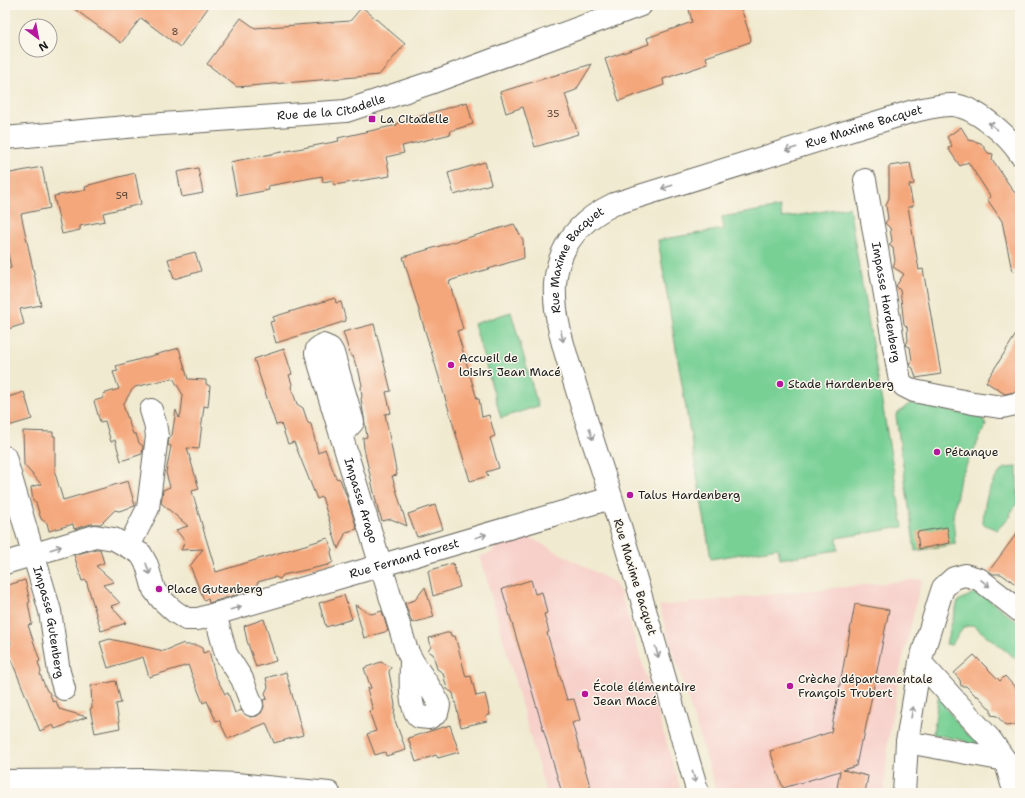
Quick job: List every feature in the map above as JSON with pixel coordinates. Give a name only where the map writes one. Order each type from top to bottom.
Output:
[{"type":"street","name":"Rue de la Citadelle","points":[[5,138],[148,125],[346,111],[433,82],[641,5]]},
{"type":"street","name":"Rue Maxime Bacquet","points":[[698,793],[611,498],[569,366],[555,302],[555,285],[560,257],[572,237],[590,218],[614,204],[910,112],[935,106],[954,105],[972,111],[997,129],[1020,154]]},
{"type":"street","name":"Impasse Hardenberg","points":[[865,180],[900,381],[904,386],[914,391],[990,406],[1015,405]]},
{"type":"street","points":[[129,546],[148,508],[157,436],[151,410]]},
{"type":"street","name":"Impasse Arago","points":[[342,434],[380,566],[411,660]]},
{"type":"street","name":"Impasse Gutenberg","points":[[5,457],[50,611],[52,635],[64,690]]},
{"type":"street","name":"Rue Fernand Forest","points":[[206,617],[611,498]]},
{"type":"street","points":[[5,563],[95,536],[114,539],[129,546],[141,554],[147,565],[154,590],[174,612],[186,619],[206,617],[226,654],[242,679],[252,705]]},
{"type":"street","points":[[904,793],[907,742],[920,662],[940,597],[949,580],[959,575],[972,576],[979,579],[1020,611]]},
{"type":"street","points":[[920,662],[990,739],[1005,760],[1012,784]]},
{"type":"street","points":[[907,742],[1005,760]]},
{"type":"street","points":[[5,780],[146,780],[236,784],[329,793]]},
{"type":"shaded area","name":"École élémentaire Jean Macé","points":[[529,537],[614,582],[620,591],[682,793],[546,793],[480,556],[491,553],[494,548],[499,545]]},
{"type":"shaded area","name":"Crèche départementale François Trubert","points":[[922,579],[899,674],[888,743],[884,793],[717,793],[659,606]]},
{"type":"green space","name":"Stade Hardenberg","points":[[780,207],[782,218],[849,207],[903,527],[837,538],[838,550],[780,559],[778,548],[711,559],[658,240],[724,229],[722,217]]},
{"type":"green space","points":[[511,312],[538,406],[501,418],[474,324]]},
{"type":"green space","name":"Pétanque","points":[[910,403],[981,417],[986,425],[960,478],[953,516],[955,544],[915,551],[896,415]]},
{"type":"green space","points":[[1017,467],[1018,502],[1010,514],[1011,516],[997,530],[983,524],[986,500],[994,480],[1004,468]]},
{"type":"green space","points":[[978,591],[1020,624],[1020,662],[973,625],[964,627],[951,645],[946,644],[958,601]]},
{"type":"green space","points":[[939,692],[950,703],[945,707],[969,737],[976,732],[984,744],[964,748],[966,741],[933,734]]},
{"type":"building","points":[[69,5],[210,5],[180,47],[141,18],[121,43]]},
{"type":"building","points":[[688,5],[740,5],[751,39],[750,42],[706,57],[708,64],[663,79],[664,85],[619,101],[605,59],[649,44],[647,38],[692,22]]},
{"type":"building","points":[[362,7],[405,44],[379,75],[237,87],[207,64],[241,18],[255,28],[350,21]]},
{"type":"building","points":[[592,64],[576,90],[565,94],[578,134],[535,147],[523,107],[506,113],[500,92]]},
{"type":"building","points":[[467,102],[473,124],[450,131],[451,134],[402,146],[404,153],[386,157],[390,176],[334,185],[333,180],[323,182],[322,176],[268,186],[269,190],[237,196],[230,162],[339,141],[338,138],[397,125],[397,123]]},
{"type":"building","points":[[961,127],[969,140],[981,143],[988,153],[993,154],[992,159],[1014,192],[1020,195],[1020,270],[1012,271],[1002,221],[987,199],[991,197],[968,162],[960,166],[948,148],[952,146],[947,137]]},
{"type":"building","points":[[485,162],[491,184],[454,195],[448,173]]},
{"type":"building","points":[[910,163],[914,184],[909,185],[913,206],[908,207],[919,270],[923,269],[941,374],[916,378],[913,368],[910,366],[912,360],[910,347],[906,345],[908,340],[907,327],[904,324],[900,290],[896,286],[904,274],[893,267],[895,261],[893,248],[889,245],[892,241],[890,228],[885,223],[888,219],[886,205],[889,198],[889,166]]},
{"type":"building","points":[[42,167],[50,208],[21,214],[41,305],[20,309],[24,324],[5,330],[5,269],[11,268],[5,238],[5,174]]},
{"type":"building","points":[[198,168],[203,193],[182,197],[177,172]]},
{"type":"building","points":[[135,173],[141,204],[103,213],[105,221],[80,226],[80,230],[62,234],[54,196],[86,190],[85,187],[89,185]]},
{"type":"building","name":"Accueil de loisirs Jean Macé","points":[[514,224],[523,240],[524,258],[449,281],[463,329],[457,331],[477,399],[479,399],[482,417],[489,415],[495,436],[490,438],[499,468],[486,472],[488,476],[470,481],[403,257]]},
{"type":"building","points":[[195,252],[201,271],[174,279],[168,259]]},
{"type":"building","points":[[335,298],[336,303],[341,302],[346,321],[276,343],[270,322],[274,321],[273,317]]},
{"type":"building","points":[[374,324],[391,391],[386,392],[391,413],[385,414],[397,475],[392,476],[407,526],[391,519],[382,521],[379,514],[364,449],[363,438],[367,437],[361,398],[362,385],[358,368],[353,356],[351,357],[343,332]]},
{"type":"building","points":[[1020,328],[1020,391],[1005,394],[986,382]]},
{"type":"building","points":[[179,348],[188,379],[206,380],[206,384],[210,386],[208,407],[204,406],[199,449],[187,448],[199,489],[192,491],[216,572],[328,538],[332,550],[333,562],[328,565],[283,575],[280,579],[275,577],[258,582],[255,589],[209,603],[208,598],[204,600],[190,566],[203,549],[181,550],[185,541],[176,530],[188,526],[161,503],[163,490],[170,487],[166,473],[171,446],[168,445],[169,438],[172,435],[176,410],[179,418],[181,413],[183,395],[173,378],[135,387],[131,391],[123,405],[133,434],[136,434],[139,443],[143,446],[142,454],[121,461],[115,440],[111,442],[105,421],[100,422],[94,401],[104,398],[103,394],[119,389],[113,372],[118,371],[116,366]]},
{"type":"building","points":[[284,349],[292,374],[289,375],[292,384],[291,387],[297,404],[303,408],[308,423],[311,424],[318,453],[325,449],[336,478],[340,479],[357,529],[346,532],[338,549],[322,497],[317,499],[294,442],[288,444],[281,424],[276,425],[254,359]]},
{"type":"building","points":[[24,392],[32,419],[5,427],[5,398]]},
{"type":"building","points":[[23,431],[53,432],[53,436],[55,436],[55,473],[63,500],[128,481],[135,506],[119,511],[115,510],[101,524],[91,524],[74,529],[73,524],[49,531],[47,523],[41,519],[36,503],[33,501],[31,487],[41,484],[24,465]]},
{"type":"building","points":[[435,505],[443,529],[417,537],[408,514]]},
{"type":"building","points":[[947,527],[950,543],[919,549],[917,532]]},
{"type":"building","points":[[1020,529],[1020,587],[1001,574],[993,574],[989,571]]},
{"type":"building","points":[[100,549],[104,563],[96,566],[114,582],[103,585],[120,603],[111,606],[126,623],[101,631],[86,580],[82,581],[74,555]]},
{"type":"building","points":[[453,563],[460,587],[433,596],[428,571]]},
{"type":"building","points":[[25,580],[30,602],[28,603],[32,624],[28,625],[40,661],[38,662],[41,672],[40,674],[47,691],[49,692],[53,702],[56,701],[59,709],[87,717],[55,729],[53,725],[40,731],[6,647],[11,644],[5,623],[5,586]]},
{"type":"building","points":[[531,580],[535,594],[542,592],[547,613],[544,614],[549,632],[547,633],[567,700],[574,699],[580,720],[572,723],[592,793],[562,793],[502,589]]},
{"type":"building","points":[[425,587],[434,617],[412,623],[405,603],[415,600]]},
{"type":"building","points":[[344,595],[352,619],[326,627],[319,603]]},
{"type":"building","points":[[855,604],[889,610],[863,741],[861,741],[856,766],[843,770],[868,776],[865,793],[843,793],[844,790],[837,788],[840,771],[783,788],[770,751],[831,732]]},
{"type":"building","points":[[355,605],[371,614],[382,611],[388,631],[364,638]]},
{"type":"building","points":[[264,619],[276,661],[256,667],[247,641],[244,626]]},
{"type":"building","points":[[450,632],[451,636],[455,636],[466,677],[471,676],[476,696],[485,694],[490,715],[486,716],[487,721],[461,727],[453,693],[447,689],[443,673],[437,669],[433,654],[428,651],[431,647],[429,638]]},
{"type":"building","points":[[110,639],[164,651],[184,643],[185,645],[196,645],[202,648],[203,653],[209,651],[215,675],[225,694],[228,693],[235,713],[241,710],[250,717],[257,716],[261,713],[264,707],[263,700],[267,699],[265,693],[268,687],[266,678],[286,672],[303,735],[274,743],[266,723],[228,739],[219,720],[216,721],[207,701],[203,703],[188,665],[149,677],[143,657],[108,668],[100,642]]},
{"type":"building","points":[[974,655],[1000,681],[1005,676],[1020,693],[1020,724],[1006,726],[997,716],[991,715],[991,710],[978,696],[976,696],[966,686],[961,686],[960,680],[954,673]]},
{"type":"building","points":[[381,662],[391,667],[389,672],[395,705],[394,718],[406,750],[386,756],[385,752],[375,755],[367,734],[376,731],[369,711],[373,710],[367,689],[371,688],[364,668]]},
{"type":"building","points":[[116,681],[121,703],[116,704],[120,728],[95,733],[90,709],[92,708],[91,686]]},
{"type":"building","points":[[450,725],[459,752],[438,758],[436,755],[416,762],[408,738]]},
{"type":"place","name":"La Citadelle","points":[[372,119]]},
{"type":"place","name":"Accueil de loisirs Jean Macé","points":[[451,365]]},
{"type":"place","name":"Stade Hardenberg","points":[[780,384]]},
{"type":"place","name":"Pétanque","points":[[937,452]]},
{"type":"place","name":"Talus Hardenberg","points":[[630,495]]},
{"type":"place","name":"Place Gutenberg","points":[[159,589]]},
{"type":"place","name":"Crèche départementale François Trubert","points":[[790,686]]},
{"type":"place","name":"École élémentaire Jean Macé","points":[[585,694]]}]
